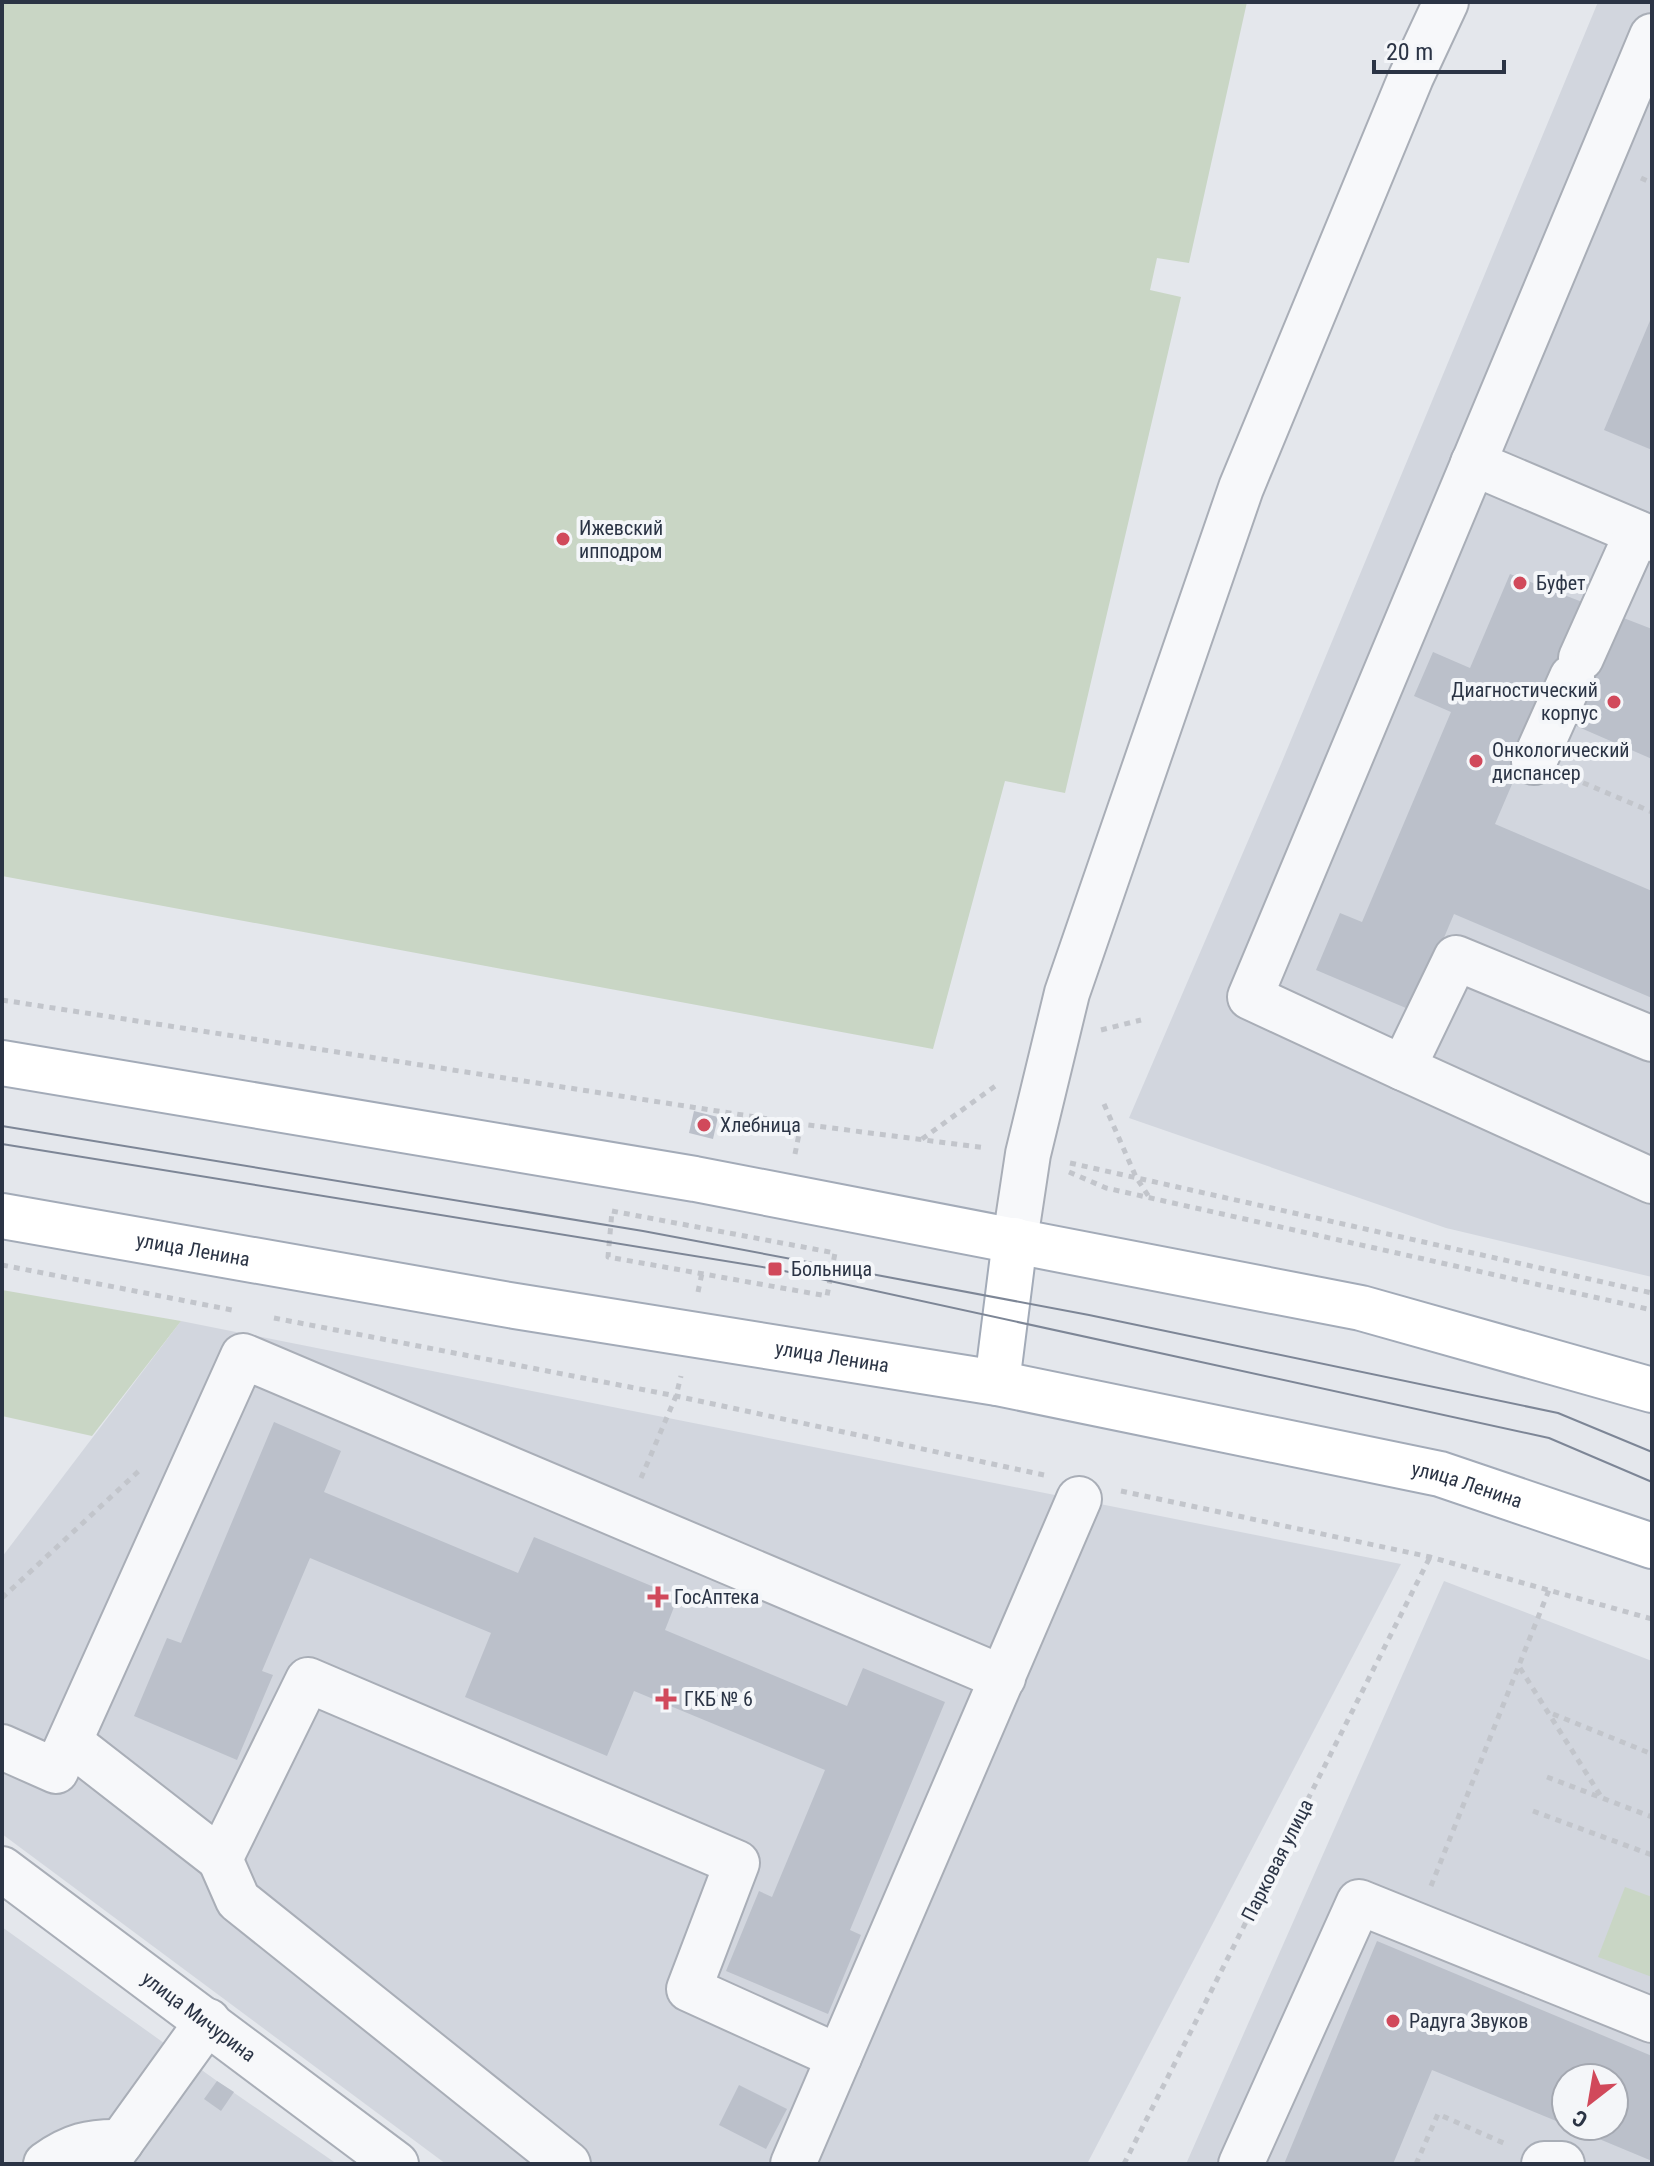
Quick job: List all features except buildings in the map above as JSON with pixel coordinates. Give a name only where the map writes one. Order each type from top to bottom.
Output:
[{"type":"main road","points":[[2,1063],[695,1179],[1361,1308],[1652,1390]]},
{"type":"main road","name":"улица Ленина","points":[[2,1216],[515,1306],[997,1383],[1440,1474],[1652,1546]]},
{"type":"main road","points":[[997,1383],[1015,1240]]},
{"type":"street","points":[[1015,1240],[1028,1154],[1067,993],[1241,488],[1411,77],[1446,2]]},
{"type":"street","points":[[1652,36],[1250,997],[1652,1181]]},
{"type":"street","points":[[1473,463],[1644,536],[1577,668],[1534,762]]},
{"type":"street","points":[[1403,1068],[1456,958],[1652,1039]]},
{"type":"street","points":[[2,1747],[56,1771],[243,1356],[1003,1678]]},
{"type":"street","points":[[793,2164],[1003,1678],[1077,1487]]},
{"type":"street","points":[[220,1859],[308,1680],[737,1863],[689,1989],[839,2057]]},
{"type":"street","points":[[71,1743],[220,1859],[238,1900],[568,2164]]},
{"type":"street","name":"улица Мичурина","points":[[2,1869],[396,2164]]},
{"type":"street","points":[[1241,2164],[1359,1902],[1652,2020]]},
{"type":"street","points":[[46,2164],[70,2147],[95,2141],[113,2153],[208,2021]]},
{"type":"path","points":[[1534,762],[1652,812]]},
{"type":"path","points":[[2,1000],[801,1124],[1028,1154],[1652,1293]]},
{"type":"path","points":[[1104,1104],[1136,1177],[1150,1198]]},
{"type":"path","points":[[1028,1154],[1106,1188],[1652,1310]]},
{"type":"path","points":[[612,1211],[608,1257],[827,1296],[835,1253]]},
{"type":"path","points":[[2,1265],[253,1314]]},
{"type":"path","points":[[269,1317],[676,1396],[1077,1487],[1430,1557],[1652,1619]]},
{"type":"path","points":[[2,1598],[148,1463]]},
{"type":"path","name":"Парковая улица","points":[[1124,2164],[1430,1557]]},
{"type":"path","points":[[1415,1925],[1549,1590]]},
{"type":"path","points":[[1519,1668],[1602,1798]]},
{"type":"path","points":[[1551,1714],[1652,1754]]},
{"type":"path","points":[[1547,1777],[1652,1817]]},
{"type":"path","points":[[1533,1811],[1652,1855]]},
{"type":"path","points":[[1416,2164],[1438,2114],[1551,2163]]},
{"type":"shaded area","points":[[1598,2],[1652,2],[1652,1277],[1446,1228],[1129,1118],[1281,764]]},
{"type":"shaded area","name":"ГКБ № 6","points":[[181,1321],[1401,1564],[1087,2164],[446,2164],[2,1834],[2,1557]]},
{"type":"shaded area","points":[[1444,1581],[1652,1661],[1652,2164],[1186,2164]]},
{"type":"shaded area","points":[[2,1927],[217,2081],[337,2164],[2,2164]]},
{"type":"green space","name":"Ижевский ипподром","points":[[2,2],[1247,2],[1189,263],[1157,258],[1150,290],[1181,297],[1065,793],[1005,781],[933,1049],[2,876]]},
{"type":"green space","points":[[2,1290],[181,1321],[92,1436],[2,1416]]},
{"type":"green space","points":[[1625,1887],[1652,1897],[1652,1977],[1598,1957]]},
{"type":"tram line","points":[[2,1126],[643,1231],[1089,1315],[1558,1413],[1652,1452]]},
{"type":"tram line","points":[[2,1144],[775,1269],[1549,1438],[1652,1482]]},
{"type":"place","name":"Ижевский ипподром","points":[[563,539]]},
{"type":"place","name":"Буфет","points":[[1520,583]]},
{"type":"place","name":"Диагностический корпус","points":[[1614,702]]},
{"type":"place","name":"Онкологический диспансер","points":[[1476,761]]},
{"type":"place","name":"Хлебница","points":[[704,1125]]},
{"type":"place","name":"Больница","points":[[775,1269]]},
{"type":"place","name":"ГосАптека","points":[[658,1597]]},
{"type":"place","name":"ГКБ № 6","points":[[666,1699]]},
{"type":"place","name":"Радуга Звуков","points":[[1393,2021]]}]
